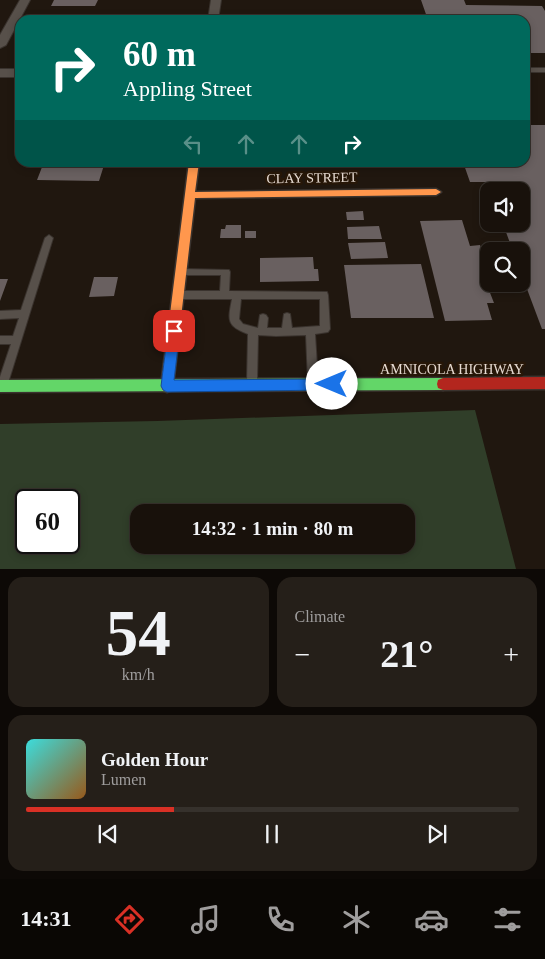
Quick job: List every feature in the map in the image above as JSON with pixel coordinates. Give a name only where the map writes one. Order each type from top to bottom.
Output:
[{"type":"street","points":[[17,15],[25,0]]},
{"type":"street","points":[[214,15],[216,0]]},
{"type":"street","points":[[0,45],[15,18]]},
{"type":"street","points":[[0,73],[15,73]]},
{"type":"street","points":[[167,386],[193,167]]},
{"type":"street","name":"CLAY STREET","points":[[190,195],[436,192]]},
{"type":"street","name":"AMNICOLA HIGHWAY","points":[[1,386],[545,383]]},
{"type":"lane","points":[[530,70],[545,70]]},
{"type":"lane","points":[[1,386],[49,238]]},
{"type":"lane","points":[[182,272],[226,272],[224,295]]},
{"type":"lane","points":[[179,295],[237,295],[264,299],[287,299],[324,295],[325,329],[258,332],[239,327],[235,323],[237,295]]},
{"type":"lane","points":[[0,315],[25,314]]},
{"type":"lane","points":[[287,317],[287,331]]},
{"type":"lane","points":[[252,385],[258,332],[263,318]]},
{"type":"lane","points":[[310,330],[313,385]]},
{"type":"lane","points":[[0,340],[17,340]]},
{"type":"green space","points":[[475,410],[516,569],[0,569],[0,424],[157,421]]},
{"type":"building","points":[[54,0],[98,0],[95,6],[51,6]]},
{"type":"building","points":[[421,0],[464,0],[466,5],[542,6],[545,11],[545,53],[530,53],[530,15],[426,15]]},
{"type":"building","points":[[530,125],[545,125],[545,329],[542,329],[528,292],[530,292],[530,242],[510,242],[506,232],[530,232],[530,182],[470,182],[465,167],[530,167]]},
{"type":"building","points":[[42,167],[103,167],[99,181],[37,180]]},
{"type":"building","points":[[363,211],[364,220],[347,220],[346,212]]},
{"type":"building","points":[[462,220],[470,246],[480,245],[480,292],[490,292],[494,303],[487,303],[492,320],[445,321],[420,221]]},
{"type":"building","points":[[226,225],[241,225],[241,238],[220,238],[221,229],[225,229]]},
{"type":"building","points":[[379,226],[382,239],[348,239],[347,227]]},
{"type":"building","points":[[245,231],[256,231],[256,238],[245,238]]},
{"type":"building","points":[[385,242],[388,258],[351,259],[348,243]]},
{"type":"building","points":[[313,257],[314,269],[318,269],[319,281],[260,282],[260,258]]},
{"type":"building","points":[[421,264],[434,318],[351,318],[344,265]]},
{"type":"building","points":[[94,277],[118,277],[114,296],[89,297]]},
{"type":"building","points":[[0,279],[8,279],[0,301]]},
{"type":"traffic: fast","points":[[0,386],[443,384]]},
{"type":"traffic: slow","points":[[167,386],[193,167]]},
{"type":"traffic: slow","points":[[190,195],[436,192]]},
{"type":"traffic: jam","points":[[443,384],[545,383]]},
{"type":"route","points":[[174,331],[167,386],[332,384]]}]
